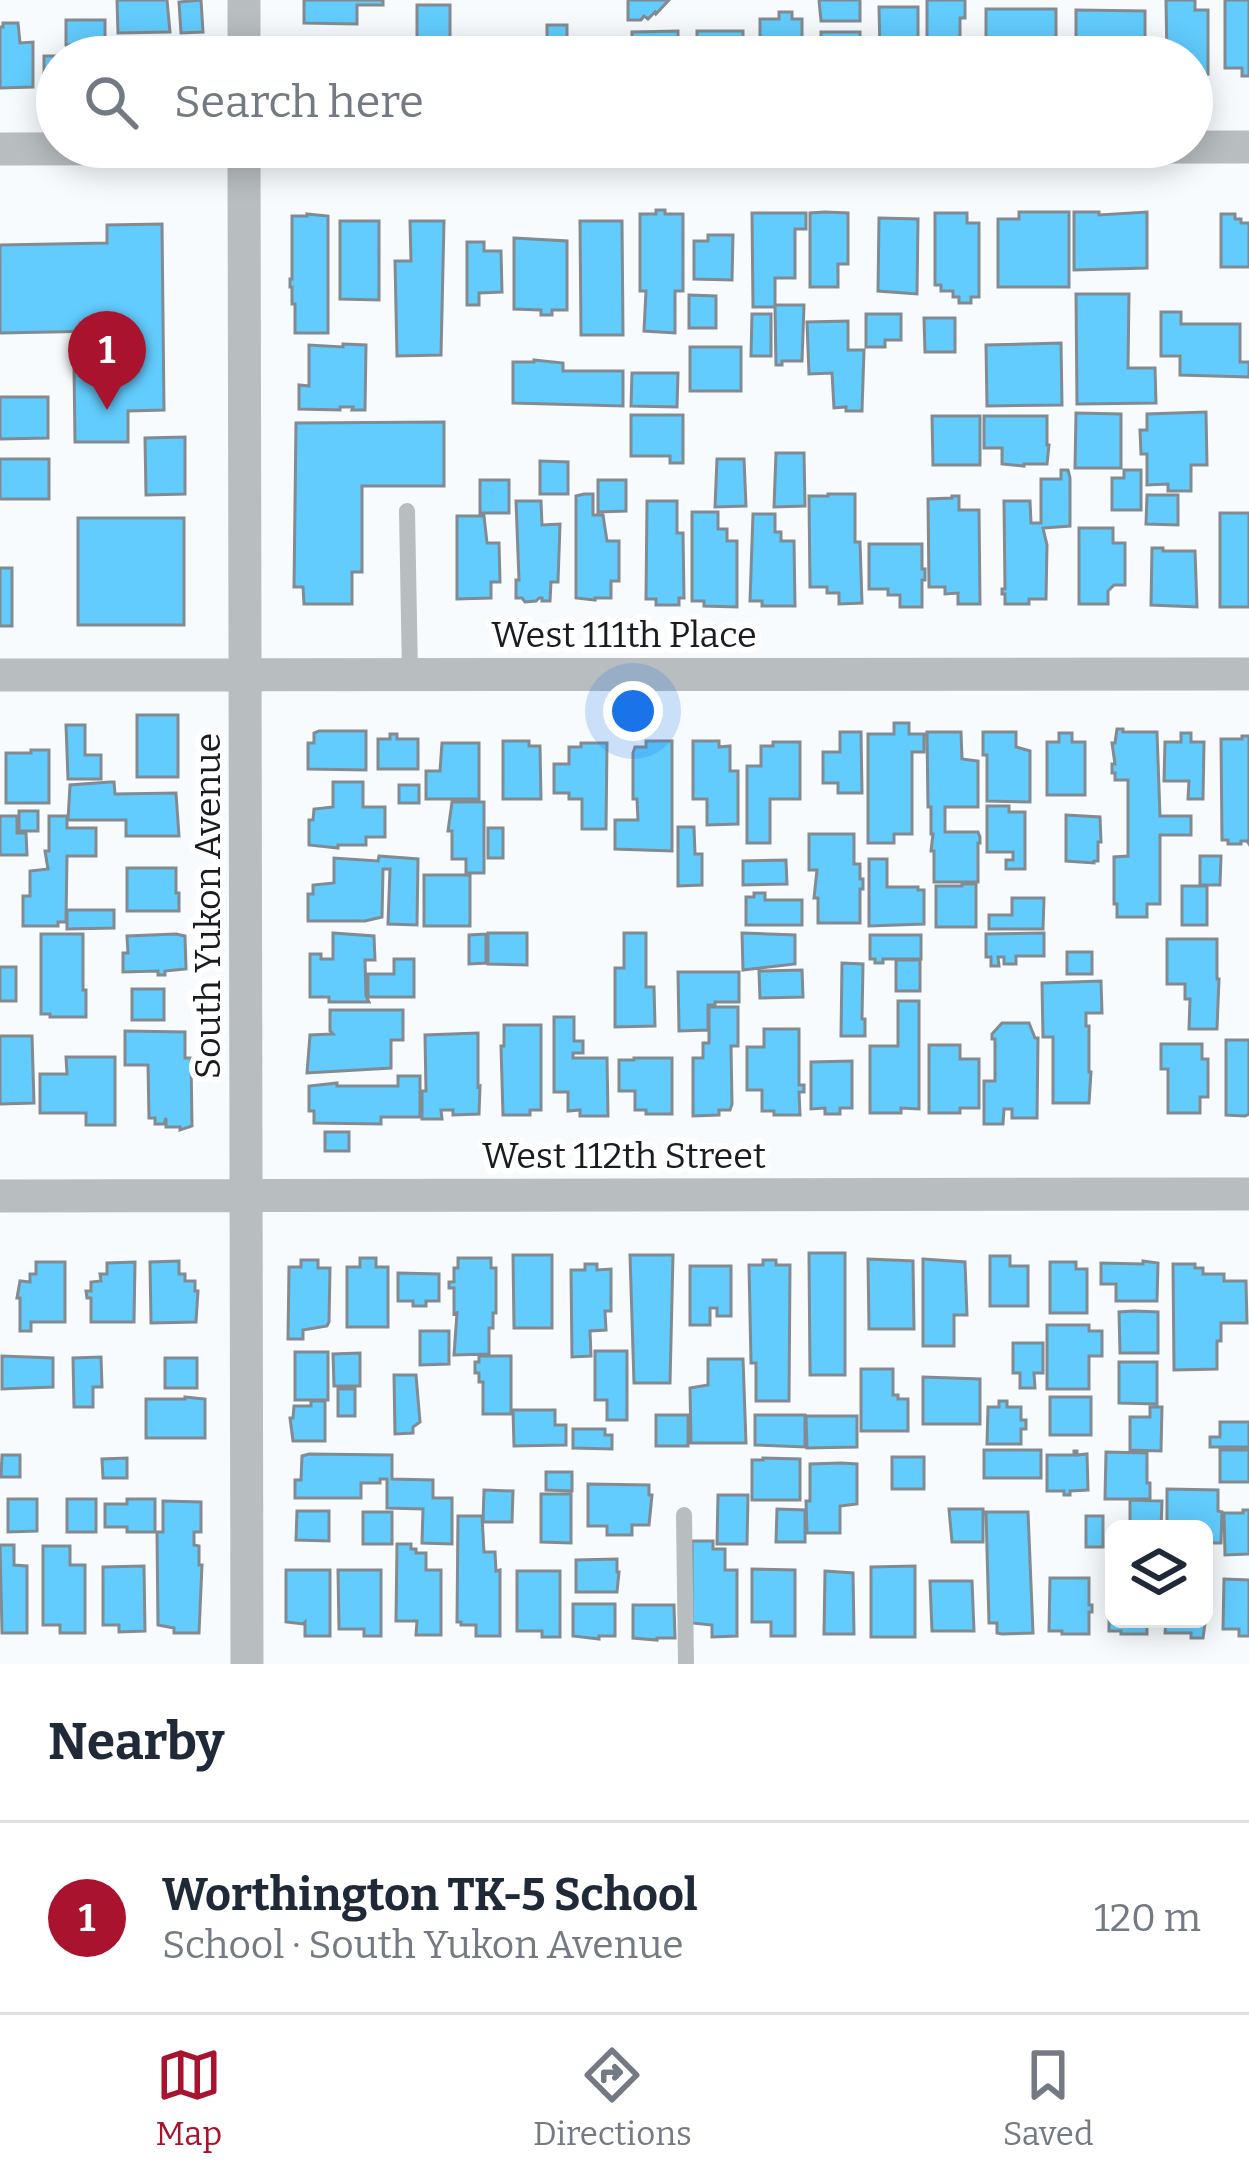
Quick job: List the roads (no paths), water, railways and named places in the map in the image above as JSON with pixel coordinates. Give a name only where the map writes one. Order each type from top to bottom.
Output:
[{"type":"street","points":[[244,0],[244,36]]},
{"type":"street","points":[[1213,147],[1249,147]]},
{"type":"street","points":[[0,149],[36,149]]},
{"type":"street","name":"South Yukon Avenue","points":[[244,168],[247,1664]]},
{"type":"street","name":"West 111th Place","points":[[0,675],[1249,674]]},
{"type":"street","name":"West 112th Street","points":[[0,1196],[1249,1194]]},
{"type":"lane","points":[[407,511],[410,675]]},
{"type":"lane","points":[[684,1515],[686,1664]]},
{"type":"place","name":"Worthington TK-5 School","points":[[107,410]]}]
